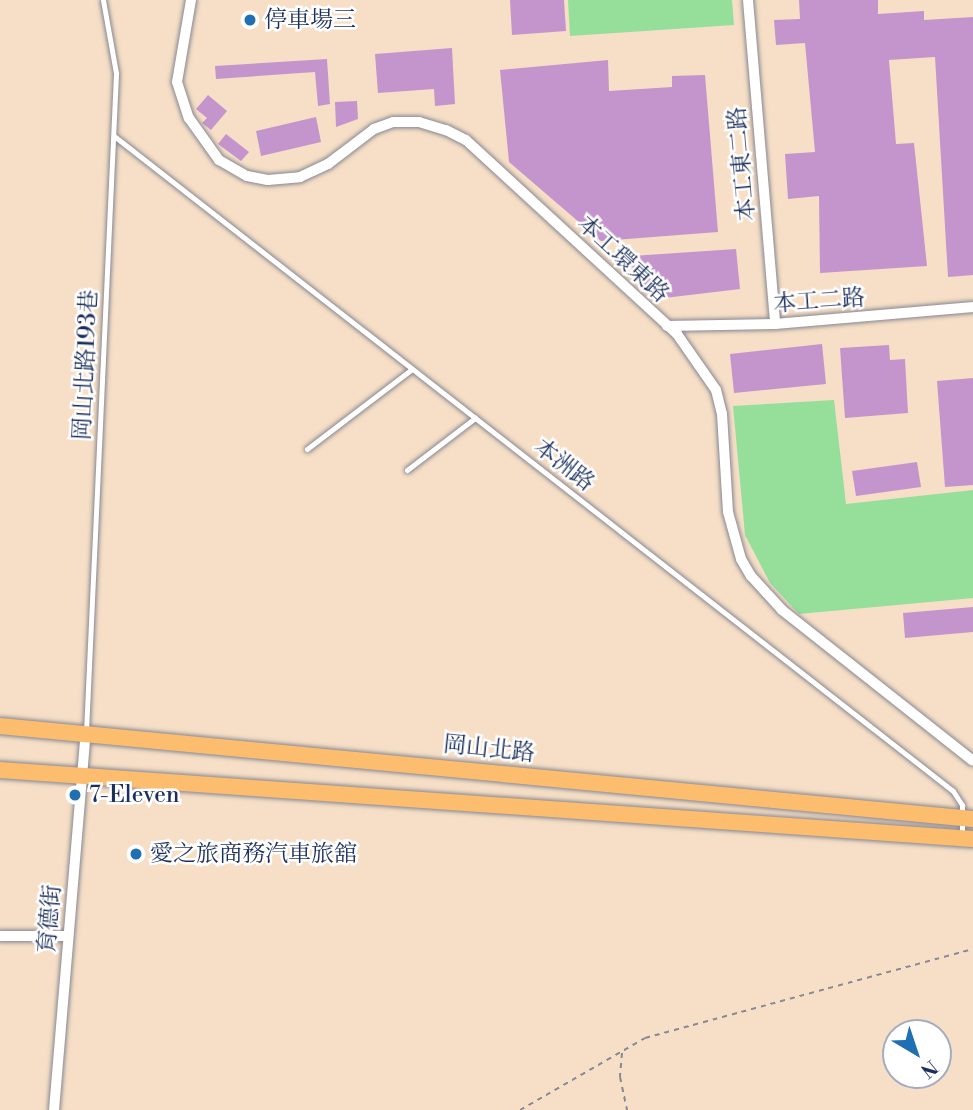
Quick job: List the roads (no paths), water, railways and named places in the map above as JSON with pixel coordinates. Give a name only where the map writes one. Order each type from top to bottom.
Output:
[{"type":"main road","name":"岡山北路","points":[[0,726],[86,732],[968,819]]},
{"type":"main road","points":[[0,770],[967,839]]},
{"type":"street","name":"本工環東路","points":[[191,0],[177,82],[196,130],[219,160],[247,176],[268,180],[300,177],[393,122],[419,121],[446,130],[466,140],[667,326],[706,370],[716,390],[722,414],[728,512],[741,559],[751,576],[782,610],[973,761]]},
{"type":"street","name":"本工東二路","points":[[748,0],[775,324]]},
{"type":"street","name":"本工二路","points":[[667,326],[775,324],[973,307]]},
{"type":"street","name":"育德街","points":[[54,1110],[86,732]]},
{"type":"street","points":[[0,936],[67,936]]},
{"type":"lane","name":"岡山北路193巷","points":[[86,732],[116,73],[103,0]]},
{"type":"lane","name":"本洲路","points":[[114,136],[953,791],[968,819]]},
{"type":"lane","points":[[307,449],[412,369]]},
{"type":"lane","points":[[407,470],[475,418]]},
{"type":"lane","points":[[967,839],[968,819]]},
{"type":"place","name":"停車場三","points":[[250,20]]},
{"type":"place","name":"7-Eleven","points":[[75,795]]},
{"type":"place","name":"愛之旅商務汽車旅舘","points":[[136,854]]}]
